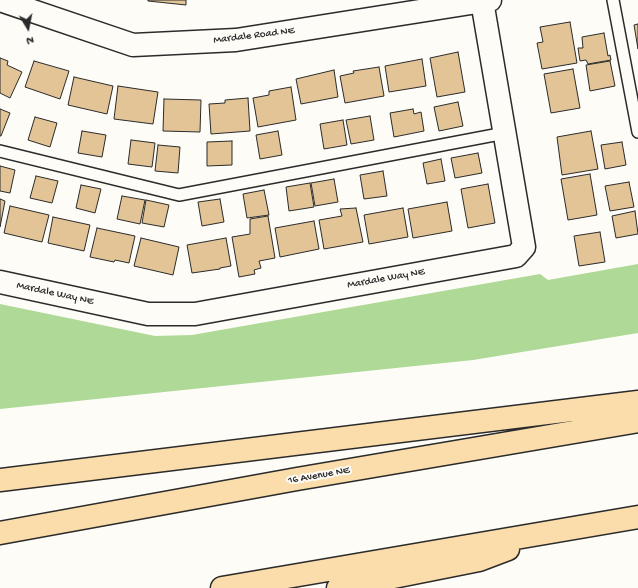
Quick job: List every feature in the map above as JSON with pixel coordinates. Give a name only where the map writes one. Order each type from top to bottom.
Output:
[{"type":"highway","points":[[0,480],[638,402]]},
{"type":"highway","name":"16 Avenue NE","points":[[0,533],[297,479],[638,421]]},
{"type":"highway","points":[[222,588],[552,533],[638,517]]},
{"type":"highway","points":[[338,588],[480,560],[552,533]]},
{"type":"street","name":"Mardale Road NE","points":[[0,0],[133,45],[236,40],[486,1]]},
{"type":"street","name":"Mardale Way NE","points":[[0,282],[148,314],[195,314],[516,256],[524,247],[505,133],[486,1]]},
{"type":"lane","points":[[612,0],[638,132]]},
{"type":"lane","points":[[0,151],[179,195],[505,133]]},
{"type":"green space","points":[[638,264],[638,333],[473,360],[0,409],[0,304],[155,336],[192,335],[540,274],[548,280]]},
{"type":"building","points":[[186,0],[186,5],[148,1]]},
{"type":"building","points":[[570,22],[577,63],[542,69],[537,43],[543,42],[540,27]]},
{"type":"building","points":[[638,24],[638,49],[634,25]]},
{"type":"building","points":[[604,33],[608,56],[610,55],[611,60],[588,64],[586,60],[580,61],[578,48],[583,48],[582,37]]},
{"type":"building","points":[[458,52],[465,92],[437,97],[430,58]]},
{"type":"building","points":[[0,58],[8,61],[7,65],[22,72],[10,98],[0,93]]},
{"type":"building","points":[[422,59],[426,86],[389,92],[385,66]]},
{"type":"building","points":[[34,61],[69,71],[60,99],[25,87]]},
{"type":"building","points":[[610,61],[615,86],[590,91],[586,65]]},
{"type":"building","points":[[379,67],[384,96],[345,103],[340,76],[354,73],[353,71]]},
{"type":"building","points":[[573,69],[580,108],[551,113],[544,74]]},
{"type":"building","points":[[334,70],[338,97],[301,104],[296,79]]},
{"type":"building","points":[[74,77],[113,86],[107,114],[68,105]]},
{"type":"building","points":[[118,86],[158,92],[153,124],[114,119]]},
{"type":"building","points":[[291,87],[296,120],[258,127],[253,98],[269,95],[269,91]]},
{"type":"building","points":[[248,98],[250,131],[211,134],[209,104],[225,103],[225,100]]},
{"type":"building","points":[[164,99],[201,100],[200,132],[163,131]]},
{"type":"building","points":[[458,102],[463,126],[439,131],[434,107]]},
{"type":"building","points":[[0,109],[10,113],[1,136],[0,136]]},
{"type":"building","points":[[413,109],[414,114],[421,112],[424,131],[394,137],[390,113]]},
{"type":"building","points":[[370,116],[374,140],[351,144],[346,120]]},
{"type":"building","points":[[35,117],[57,123],[50,147],[28,140]]},
{"type":"building","points":[[343,120],[347,145],[324,149],[320,124]]},
{"type":"building","points":[[82,131],[106,135],[102,157],[78,153]]},
{"type":"building","points":[[278,131],[282,155],[260,159],[256,135]]},
{"type":"building","points":[[591,131],[598,169],[562,175],[557,137]]},
{"type":"building","points":[[131,140],[155,143],[152,167],[128,164]]},
{"type":"building","points":[[232,141],[232,165],[207,166],[207,142]]},
{"type":"building","points":[[622,142],[626,165],[605,169],[601,145]]},
{"type":"building","points":[[158,145],[180,147],[178,173],[155,171]]},
{"type":"building","points":[[478,153],[482,173],[455,178],[451,158]]},
{"type":"building","points":[[441,159],[445,181],[427,184],[423,163]]},
{"type":"building","points":[[0,166],[15,170],[10,193],[0,191]]},
{"type":"building","points":[[383,171],[387,196],[364,199],[360,175]]},
{"type":"building","points":[[590,174],[597,215],[568,220],[561,179]]},
{"type":"building","points":[[36,176],[58,181],[52,203],[30,198]]},
{"type":"building","points":[[334,179],[338,202],[315,206],[311,183]]},
{"type":"building","points":[[629,182],[634,207],[610,211],[605,186]]},
{"type":"building","points":[[310,183],[314,207],[289,211],[286,187]]},
{"type":"building","points":[[488,184],[495,223],[468,228],[461,189]]},
{"type":"building","points":[[81,185],[101,189],[95,213],[76,208]]},
{"type":"building","points":[[264,190],[269,215],[247,218],[243,194]]},
{"type":"building","points":[[122,196],[145,200],[140,224],[117,219]]},
{"type":"building","points":[[0,199],[5,201],[0,227]]},
{"type":"building","points":[[220,199],[224,222],[202,226],[198,202]]},
{"type":"building","points":[[146,200],[169,205],[164,227],[142,223]]},
{"type":"building","points":[[447,202],[452,231],[413,238],[408,209]]},
{"type":"building","points":[[10,206],[49,215],[42,242],[4,233]]},
{"type":"building","points":[[356,208],[363,242],[324,249],[319,220],[342,216],[340,209]]},
{"type":"building","points":[[403,208],[408,237],[369,244],[364,215]]},
{"type":"building","points":[[635,211],[638,234],[616,238],[612,216]]},
{"type":"building","points":[[268,216],[275,258],[259,261],[261,268],[254,270],[255,274],[239,277],[232,237],[250,234],[250,219]]},
{"type":"building","points":[[53,217],[90,225],[84,251],[48,243]]},
{"type":"building","points":[[314,221],[319,249],[280,257],[275,228]]},
{"type":"building","points":[[97,228],[135,236],[129,263],[115,260],[114,262],[90,257]]},
{"type":"building","points":[[600,232],[605,262],[579,266],[574,236]]},
{"type":"building","points":[[141,238],[179,247],[173,275],[134,266]]},
{"type":"building","points":[[226,238],[231,266],[192,273],[187,245]]}]
